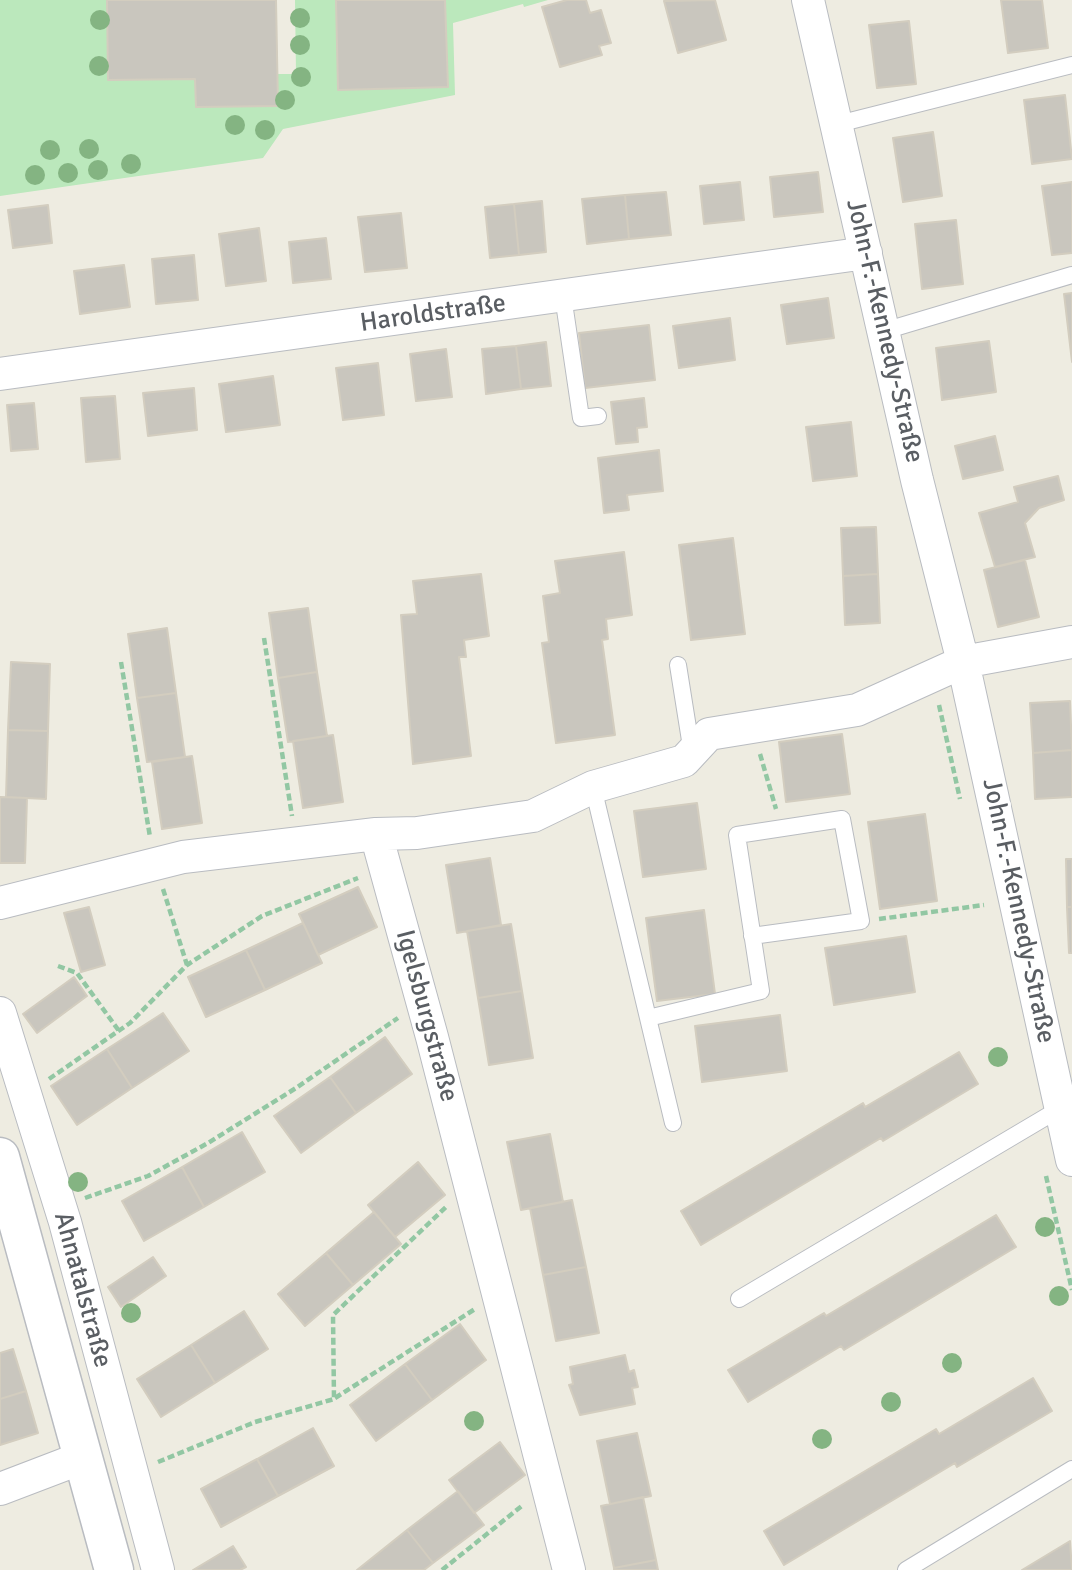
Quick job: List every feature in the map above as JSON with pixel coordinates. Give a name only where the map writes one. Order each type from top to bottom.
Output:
[{"type":"street","name":"John-F.-Kennedy-Straße","points":[[808,0],[963,662],[1072,1160]]},
{"type":"street","name":"Haroldstraße","points":[[0,374],[866,253]]},
{"type":"street","points":[[0,903],[154,862],[376,834],[417,833],[533,816],[593,787],[684,761],[709,734],[858,710],[963,662],[1072,642]]},
{"type":"street","name":"Igelsburgstraße","points":[[376,834],[424,1005],[569,1570]]},
{"type":"street","name":"Ahnatalstraße","points":[[0,1013],[60,1207],[158,1570]]},
{"type":"street","name":"Ahnatalstraße","points":[[0,1157],[114,1570]]},
{"type":"street","points":[[0,1489],[84,1457]]},
{"type":"lane","points":[[838,124],[1072,65]]},
{"type":"lane","points":[[884,331],[1072,275]]},
{"type":"lane","points":[[563,296],[581,418],[598,416]]},
{"type":"lane","points":[[678,665],[692,753]]},
{"type":"lane","points":[[593,787],[673,1123]]},
{"type":"lane","points":[[648,1018],[761,991],[752,936],[737,835],[842,819],[861,921],[752,936]]},
{"type":"lane","points":[[740,1299],[1061,1108]]},
{"type":"lane","points":[[906,1570],[1072,1469]]},
{"type":"path","points":[[264,638],[296,845]]},
{"type":"path","points":[[121,662],[154,862],[187,965]]},
{"type":"path","points":[[752,726],[782,828]]},
{"type":"path","points":[[26,1092],[76,1063],[119,1031],[187,965],[262,916],[385,867]]},
{"type":"path","points":[[861,921],[984,905]]},
{"type":"path","points":[[58,966],[76,973],[119,1031]]},
{"type":"path","points":[[60,1207],[148,1176],[208,1143],[296,1088],[392,1020],[424,1005]]},
{"type":"path","points":[[334,1399],[333,1315],[470,1184]]},
{"type":"path","points":[[132,1473],[255,1422],[334,1399],[457,1319],[499,1297]]},
{"type":"path","points":[[442,1570],[512,1517],[547,1482]]},
{"type":"green space","points":[[0,0],[107,0],[108,80],[195,79],[196,107],[277,106],[277,74],[296,74],[295,0],[548,0],[453,23],[455,95],[283,129],[263,158],[0,196]]},
{"type":"building","points":[[107,0],[276,0],[278,106],[196,107],[195,79],[108,80]]},
{"type":"building","points":[[336,0],[445,0],[448,87],[338,90]]},
{"type":"building","points":[[567,0],[586,0],[590,13],[601,10],[611,43],[599,46],[602,55],[560,67],[542,7]]},
{"type":"building","points":[[715,0],[726,40],[678,53],[664,1]]},
{"type":"building","points":[[1001,0],[1042,0],[1048,48],[1008,53]]},
{"type":"building","points":[[909,21],[916,84],[877,88],[869,25]]},
{"type":"building","points":[[1065,95],[1072,159],[1032,164],[1024,100]]},
{"type":"building","points":[[933,132],[942,196],[903,202],[893,138]]},
{"type":"building","points":[[818,172],[823,212],[774,217],[770,177]]},
{"type":"building","points":[[740,182],[744,220],[704,224],[700,186]]},
{"type":"building","points":[[1072,182],[1072,253],[1052,255],[1042,186]]},
{"type":"building","points":[[666,192],[671,235],[629,239],[625,195]]},
{"type":"building","points":[[625,195],[629,239],[587,244],[582,199]]},
{"type":"building","points":[[542,201],[546,252],[519,255],[514,204]]},
{"type":"building","points":[[514,204],[519,255],[490,258],[485,207]]},
{"type":"building","points":[[48,205],[52,243],[13,248],[8,210]]},
{"type":"building","points":[[401,213],[407,268],[365,272],[358,217]]},
{"type":"building","points":[[956,220],[963,284],[922,289],[915,224]]},
{"type":"building","points":[[259,228],[266,281],[226,286],[219,234]]},
{"type":"building","points":[[326,238],[331,279],[293,283],[289,242]]},
{"type":"building","points":[[194,255],[198,300],[156,304],[152,259]]},
{"type":"building","points":[[124,265],[130,307],[80,314],[74,271]]},
{"type":"building","points":[[1072,293],[1072,362],[1064,294]]},
{"type":"building","points":[[828,298],[834,338],[787,344],[781,305]]},
{"type":"building","points":[[730,318],[735,360],[679,368],[673,326]]},
{"type":"building","points":[[649,325],[655,380],[585,388],[579,333]]},
{"type":"building","points":[[989,341],[996,392],[942,400],[936,348]]},
{"type":"building","points":[[546,342],[551,386],[521,389],[516,346]]},
{"type":"building","points":[[516,346],[521,389],[486,394],[482,349]]},
{"type":"building","points":[[446,349],[452,397],[416,401],[410,354]]},
{"type":"building","points":[[378,363],[384,415],[343,420],[336,368]]},
{"type":"building","points":[[273,376],[280,425],[226,432],[219,384]]},
{"type":"building","points":[[194,388],[197,430],[148,436],[143,393]]},
{"type":"building","points":[[115,396],[120,459],[86,462],[81,398]]},
{"type":"building","points":[[644,398],[647,427],[637,428],[638,442],[616,444],[611,402]]},
{"type":"building","points":[[34,403],[38,449],[11,451],[7,405]]},
{"type":"building","points":[[851,422],[857,476],[813,481],[806,427]]},
{"type":"building","points":[[995,436],[1003,470],[963,479],[955,446]]},
{"type":"building","points":[[659,450],[663,491],[627,495],[629,510],[604,513],[598,458]]},
{"type":"building","points":[[1058,476],[1064,500],[1039,508],[1025,523],[1035,557],[995,567],[979,513],[1018,502],[1014,487]]},
{"type":"building","points":[[876,527],[878,574],[843,576],[841,528]]},
{"type":"building","points":[[733,538],[745,634],[691,640],[679,545]]},
{"type":"building","points":[[624,552],[632,615],[606,619],[608,639],[602,640],[615,735],[556,743],[542,643],[549,642],[543,596],[560,593],[555,561]]},
{"type":"building","points":[[1025,560],[1039,617],[998,627],[984,570]]},
{"type":"building","points":[[481,574],[489,636],[464,640],[466,657],[459,657],[471,756],[413,764],[401,615],[417,614],[413,581]]},
{"type":"building","points":[[878,574],[880,623],[845,625],[843,576]]},
{"type":"building","points":[[308,608],[317,672],[278,678],[269,613]]},
{"type":"building","points":[[167,628],[176,693],[137,698],[128,634]]},
{"type":"building","points":[[11,662],[50,664],[48,731],[8,730]]},
{"type":"building","points":[[317,672],[327,736],[288,742],[278,678]]},
{"type":"building","points":[[176,693],[185,757],[147,762],[137,698]]},
{"type":"building","points":[[1070,701],[1072,750],[1033,753],[1030,703]]},
{"type":"building","points":[[8,730],[48,731],[46,799],[6,797]]},
{"type":"building","points":[[842,734],[850,794],[786,802],[779,742]]},
{"type":"building","points":[[333,735],[343,802],[303,808],[293,741]]},
{"type":"building","points":[[1072,750],[1072,797],[1035,799],[1033,753]]},
{"type":"building","points":[[192,756],[202,823],[162,829],[152,762]]},
{"type":"building","points":[[0,797],[27,798],[25,863],[0,863]]},
{"type":"building","points":[[697,803],[706,869],[643,877],[634,811]]},
{"type":"building","points":[[925,814],[937,901],[880,909],[868,822]]},
{"type":"building","points":[[490,858],[501,925],[457,933],[446,865]]},
{"type":"building","points":[[1066,859],[1072,859],[1072,907],[1067,907]]},
{"type":"building","points":[[358,887],[377,927],[318,955],[299,914]]},
{"type":"building","points":[[89,907],[105,965],[81,972],[64,913]]},
{"type":"building","points":[[1067,907],[1072,907],[1072,953],[1069,953]]},
{"type":"building","points":[[704,910],[715,994],[657,1001],[646,918]]},
{"type":"building","points":[[303,923],[322,963],[265,990],[246,950]]},
{"type":"building","points":[[511,924],[522,991],[478,998],[467,931]]},
{"type":"building","points":[[906,936],[915,992],[834,1005],[825,948]]},
{"type":"building","points":[[246,950],[265,990],[206,1017],[188,977]]},
{"type":"building","points":[[74,977],[87,996],[37,1033],[23,1014]]},
{"type":"building","points":[[522,991],[533,1058],[489,1065],[478,998]]},
{"type":"building","points":[[163,1013],[189,1051],[132,1088],[107,1049]]},
{"type":"building","points":[[780,1015],[787,1071],[702,1082],[695,1026]]},
{"type":"building","points":[[385,1037],[412,1074],[356,1113],[330,1077]]},
{"type":"building","points":[[107,1049],[132,1088],[77,1125],[51,1086]]},
{"type":"building","points":[[959,1052],[978,1084],[701,1245],[681,1211],[863,1103],[865,1107]]},
{"type":"building","points":[[330,1077],[356,1113],[301,1153],[274,1116]]},
{"type":"building","points":[[242,1132],[265,1172],[204,1207],[182,1167]]},
{"type":"building","points":[[550,1134],[563,1202],[521,1210],[507,1142]]},
{"type":"building","points":[[418,1162],[445,1195],[395,1237],[368,1205]]},
{"type":"building","points":[[182,1167],[204,1207],[144,1241],[122,1201]]},
{"type":"building","points":[[572,1200],[586,1267],[543,1275],[530,1208]]},
{"type":"building","points":[[374,1212],[401,1244],[353,1285],[326,1253]]},
{"type":"building","points":[[996,1215],[1016,1247],[844,1350],[841,1346],[748,1402],[728,1370],[824,1313],[826,1316]]},
{"type":"building","points":[[326,1253],[353,1285],[305,1326],[278,1294]]},
{"type":"building","points":[[153,1257],[166,1276],[121,1307],[108,1287]]},
{"type":"building","points":[[586,1267],[599,1333],[556,1341],[543,1275]]},
{"type":"building","points":[[244,1311],[268,1349],[215,1383],[191,1345]]},
{"type":"building","points":[[460,1324],[486,1360],[432,1400],[405,1364]]},
{"type":"building","points":[[191,1345],[215,1383],[161,1417],[137,1379]]},
{"type":"building","points":[[13,1349],[26,1391],[0,1399],[0,1353]]},
{"type":"building","points":[[625,1355],[629,1372],[634,1370],[638,1387],[632,1388],[635,1404],[580,1415],[569,1385],[573,1384],[570,1367]]},
{"type":"building","points":[[405,1364],[432,1400],[376,1441],[350,1405]]},
{"type":"building","points":[[1033,1378],[1052,1411],[957,1467],[955,1463],[784,1565],[764,1531],[936,1429],[939,1434]]},
{"type":"building","points":[[26,1391],[38,1433],[0,1445],[0,1399]]},
{"type":"building","points":[[313,1428],[334,1466],[278,1496],[257,1459]]},
{"type":"building","points":[[637,1433],[651,1496],[610,1504],[597,1441]]},
{"type":"building","points":[[500,1442],[525,1475],[474,1513],[449,1480]]},
{"type":"building","points":[[257,1459],[278,1496],[221,1527],[201,1489]]},
{"type":"building","points":[[458,1491],[484,1525],[433,1563],[407,1530]]},
{"type":"building","points":[[643,1497],[656,1560],[614,1568],[601,1506]]},
{"type":"building","points":[[407,1530],[433,1563],[424,1570],[357,1570]]},
{"type":"building","points":[[1070,1541],[1072,1570],[1022,1570]]},
{"type":"building","points":[[233,1546],[246,1567],[240,1570],[193,1570]]},
{"type":"building","points":[[656,1560],[658,1570],[614,1570],[614,1568]]}]
